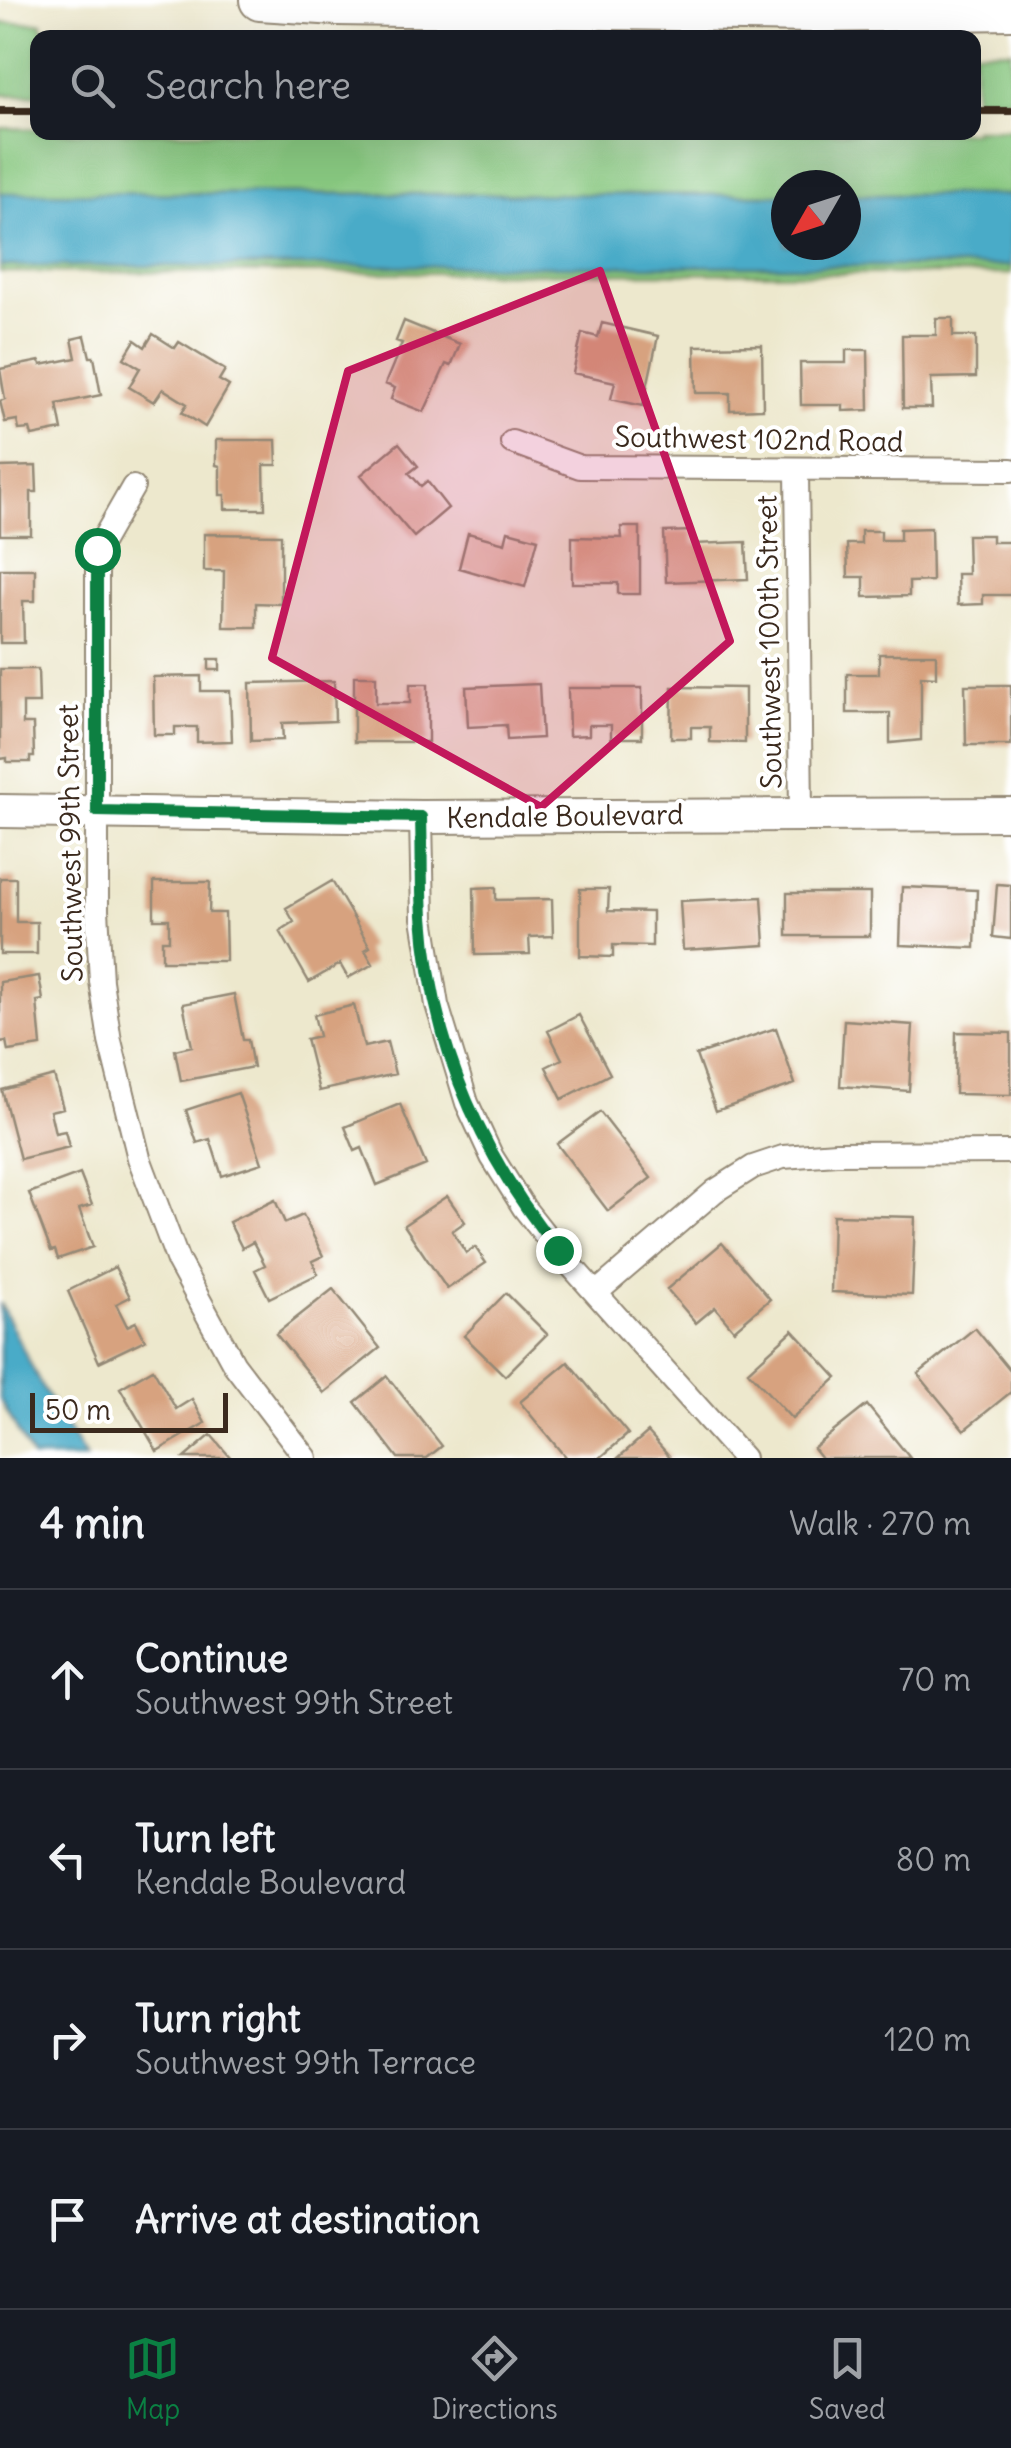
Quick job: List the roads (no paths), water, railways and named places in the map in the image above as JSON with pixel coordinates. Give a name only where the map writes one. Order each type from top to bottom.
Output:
[{"type":"highway","points":[[260,0],[812,12],[1011,9]]},
{"type":"street","name":"Southwest 102nd Road","points":[[512,442],[580,467],[1011,470]]},
{"type":"street","name":"Southwest 100th Street","points":[[796,471],[801,813]]},
{"type":"street","name":"Southwest 99th Street","points":[[133,487],[97,550],[97,910],[101,981],[138,1158],[164,1231],[207,1320],[255,1394],[306,1458]]},
{"type":"street","name":"Kendale Boulevard","points":[[0,811],[421,817],[1011,814]]},
{"type":"street","points":[[421,817],[423,918],[429,964],[444,1033],[467,1103],[492,1157],[524,1208],[743,1458]]},
{"type":"street","points":[[596,1293],[715,1191],[767,1162],[836,1153],[1011,1152]]},
{"type":"water","points":[[0,193],[771,195],[771,260],[861,260],[861,195],[1011,195],[1011,266],[0,266]]},
{"type":"water","points":[[0,1303],[41,1385],[86,1458],[32,1458],[0,1399]]},
{"type":"railway","points":[[0,111],[30,111]]},
{"type":"railway","points":[[981,111],[1011,111]]}]
